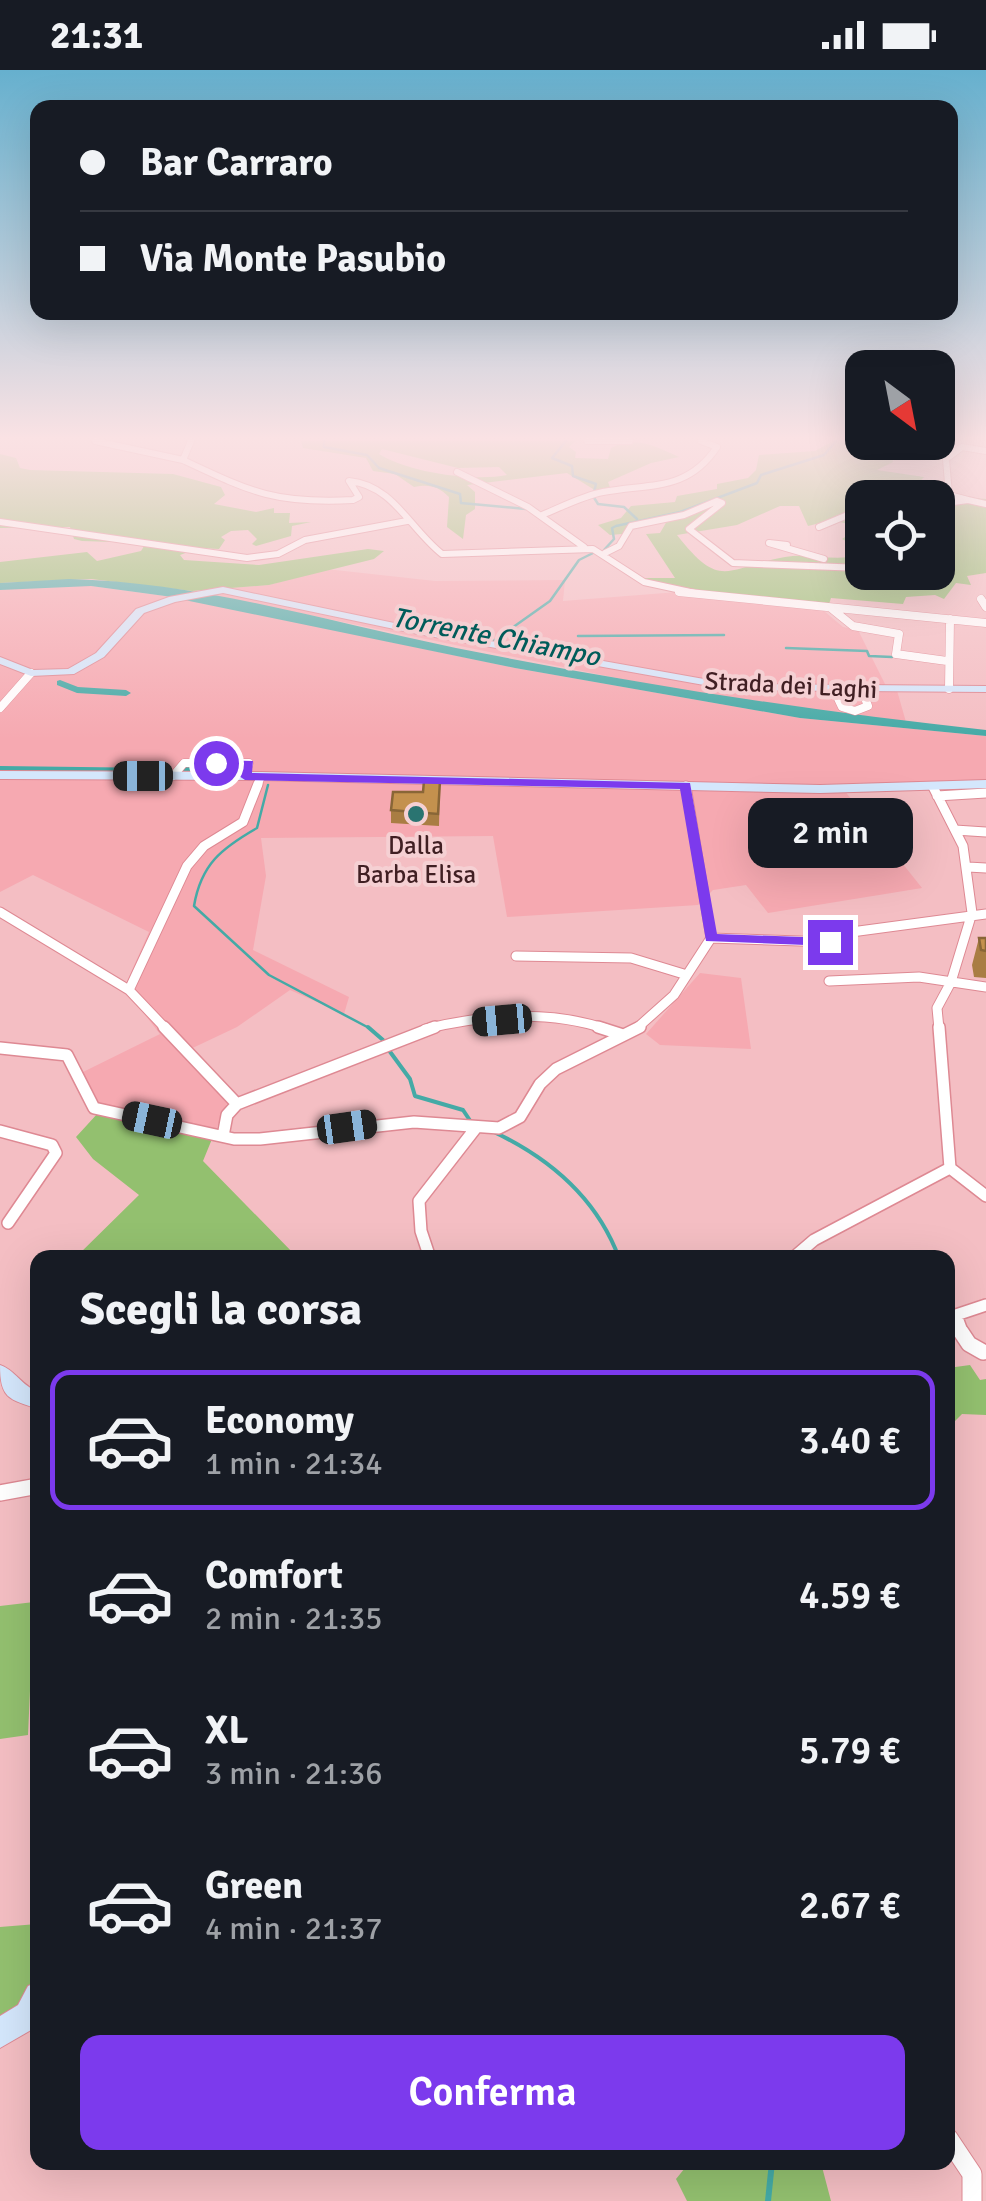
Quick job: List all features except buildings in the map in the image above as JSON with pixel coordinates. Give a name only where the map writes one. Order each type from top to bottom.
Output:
[{"type":"street","points":[[127,540],[247,558],[278,554],[304,540]]},
{"type":"street","points":[[428,540],[442,554],[584,547]]},
{"type":"street","points":[[575,540],[605,554],[644,582],[678,592],[986,623]]},
{"type":"street","points":[[605,554],[623,540]]},
{"type":"street","points":[[703,540],[725,559],[755,566],[845,567]]},
{"type":"street","points":[[787,545],[769,543],[792,553],[845,564]]},
{"type":"street","name":"Strada dei Laghi","points":[[31,673],[78,670],[100,655],[140,611],[173,598],[206,592],[246,592],[408,629],[661,676],[762,689],[965,689],[986,693]]},
{"type":"street","points":[[832,608],[840,622],[858,630],[899,634],[896,654],[947,661]]},
{"type":"street","points":[[950,620],[950,689]]},
{"type":"street","points":[[0,660],[31,673],[0,708]]},
{"type":"street","points":[[834,690],[842,707],[856,711],[868,706],[862,690]]},
{"type":"street","points":[[0,775],[261,776],[986,793]]},
{"type":"street","points":[[129,990],[187,866],[204,846],[243,822],[261,776]]},
{"type":"street","points":[[935,791],[986,784]]},
{"type":"street","points":[[0,1048],[68,1054],[79,1070],[86,1102],[94,1108],[222,1136],[258,1140],[377,1123],[442,1123],[494,1129],[517,1121],[541,1082],[650,1021],[711,938],[686,786]]},
{"type":"street","points":[[935,791],[968,867],[972,913],[951,982],[936,1008],[950,1168],[986,1196]]},
{"type":"street","points":[[955,830],[986,832]]},
{"type":"street","points":[[968,867],[986,868]]},
{"type":"street","points":[[0,912],[129,990],[237,1104]]},
{"type":"street","points":[[711,938],[830,942],[844,933],[986,914]]},
{"type":"street","points":[[516,956],[631,958],[687,975]]},
{"type":"street","points":[[829,981],[918,977],[986,988]]},
{"type":"street","points":[[222,1136],[228,1115],[237,1104],[314,1079],[392,1040],[454,1023],[553,1017],[588,1021],[623,1034]]},
{"type":"street","points":[[427,1250],[420,1230],[419,1202],[475,1128]]},
{"type":"street","points":[[0,1131],[52,1145],[56,1154],[8,1223]]},
{"type":"street","points":[[803,1250],[814,1240],[950,1168]]},
{"type":"street","points":[[983,1352],[969,1344],[955,1320],[956,1315],[986,1305]]},
{"type":"street","points":[[0,1372],[16,1392],[30,1398]]},
{"type":"street","points":[[0,1493],[30,1487]]},
{"type":"street","points":[[0,2033],[30,2011]]},
{"type":"street","points":[[955,2146],[968,2162],[976,2185],[972,2201]]},
{"type":"shaded area","points":[[326,569],[435,581],[565,580],[563,601],[678,592],[818,606],[843,627],[858,630],[886,686],[896,687],[906,722],[798,710],[646,684],[192,591],[269,585]]},
{"type":"shaded area","points":[[40,585],[91,586],[187,599],[515,668],[800,718],[986,736],[986,785],[844,790],[922,888],[768,913],[746,885],[713,890],[698,905],[507,917],[493,836],[261,838],[266,876],[253,950],[349,997],[344,1014],[290,990],[237,1027],[182,1053],[228,1101],[212,1139],[98,1113],[81,1073],[160,1034],[124,988],[149,932],[33,875],[0,892],[0,590]]},
{"type":"shaded area","points":[[700,973],[741,978],[751,1049],[660,1045],[646,1034]]},
{"type":"green space","points":[[225,540],[219,549],[199,548],[180,555],[184,560],[259,565],[368,549],[384,551],[374,559],[269,585],[192,591],[91,579],[0,583],[0,562],[87,552],[97,561],[141,551],[146,543],[82,541]]},
{"type":"green space","points":[[256,540],[275,540],[256,546],[252,544]]},
{"type":"green space","points":[[650,540],[682,540],[704,564],[725,571],[793,556],[845,557],[845,590],[951,590],[944,599],[935,595],[906,597],[903,604],[831,598],[828,607],[696,595],[636,578],[675,578]]},
{"type":"green space","points":[[955,540],[986,540],[986,573],[967,576],[971,585],[956,583]]},
{"type":"green space","points":[[98,1113],[212,1139],[203,1161],[290,1250],[83,1250],[139,1195],[93,1159],[76,1137]]},
{"type":"green space","points":[[970,1365],[980,1380],[986,1379],[986,1415],[962,1414],[955,1421],[955,1367]]},
{"type":"green space","points":[[30,1602],[28,1735],[0,1739],[0,1606]]},
{"type":"green space","points":[[30,1925],[30,1991],[0,2020],[0,1927]]},
{"type":"green space","points":[[683,2170],[823,2170],[831,2201],[687,2201],[676,2179]]},
{"type":"water","points":[[69,579],[215,595],[588,673],[786,705],[986,730],[986,736],[800,718],[515,668],[165,596],[91,586],[0,590],[0,583]]},
{"type":"waterway","points":[[604,550],[613,540]]},
{"type":"waterway","name":"Torrente Chiampo","points":[[492,642],[550,601],[579,560],[597,551]]},
{"type":"waterway","name":"Torrente Chiampo","points":[[578,636],[724,635]]},
{"type":"waterway","points":[[786,648],[867,651],[869,656],[892,657]]},
{"type":"waterway","points":[[60,683],[77,690],[126,693]]},
{"type":"waterway","points":[[0,769],[161,771]]},
{"type":"waterway","points":[[186,770],[239,770]]},
{"type":"waterway","points":[[268,785],[257,828],[215,859],[202,879],[194,906],[269,975],[369,1028]]},
{"type":"waterway","points":[[369,1028],[383,1040]]},
{"type":"waterway","points":[[388,1049],[410,1079],[415,1096],[463,1110],[471,1122]]},
{"type":"waterway","points":[[496,1133],[536,1156],[570,1184],[598,1217],[616,1250]]},
{"type":"waterway","points":[[768,2201],[771,2170]]},
{"type":"place","name":"Dalla Barba Elisa","points":[[416,814]]},
{"type":"route","points":[[216,763],[249,763],[245,776],[686,786],[711,938],[830,942]]}]
